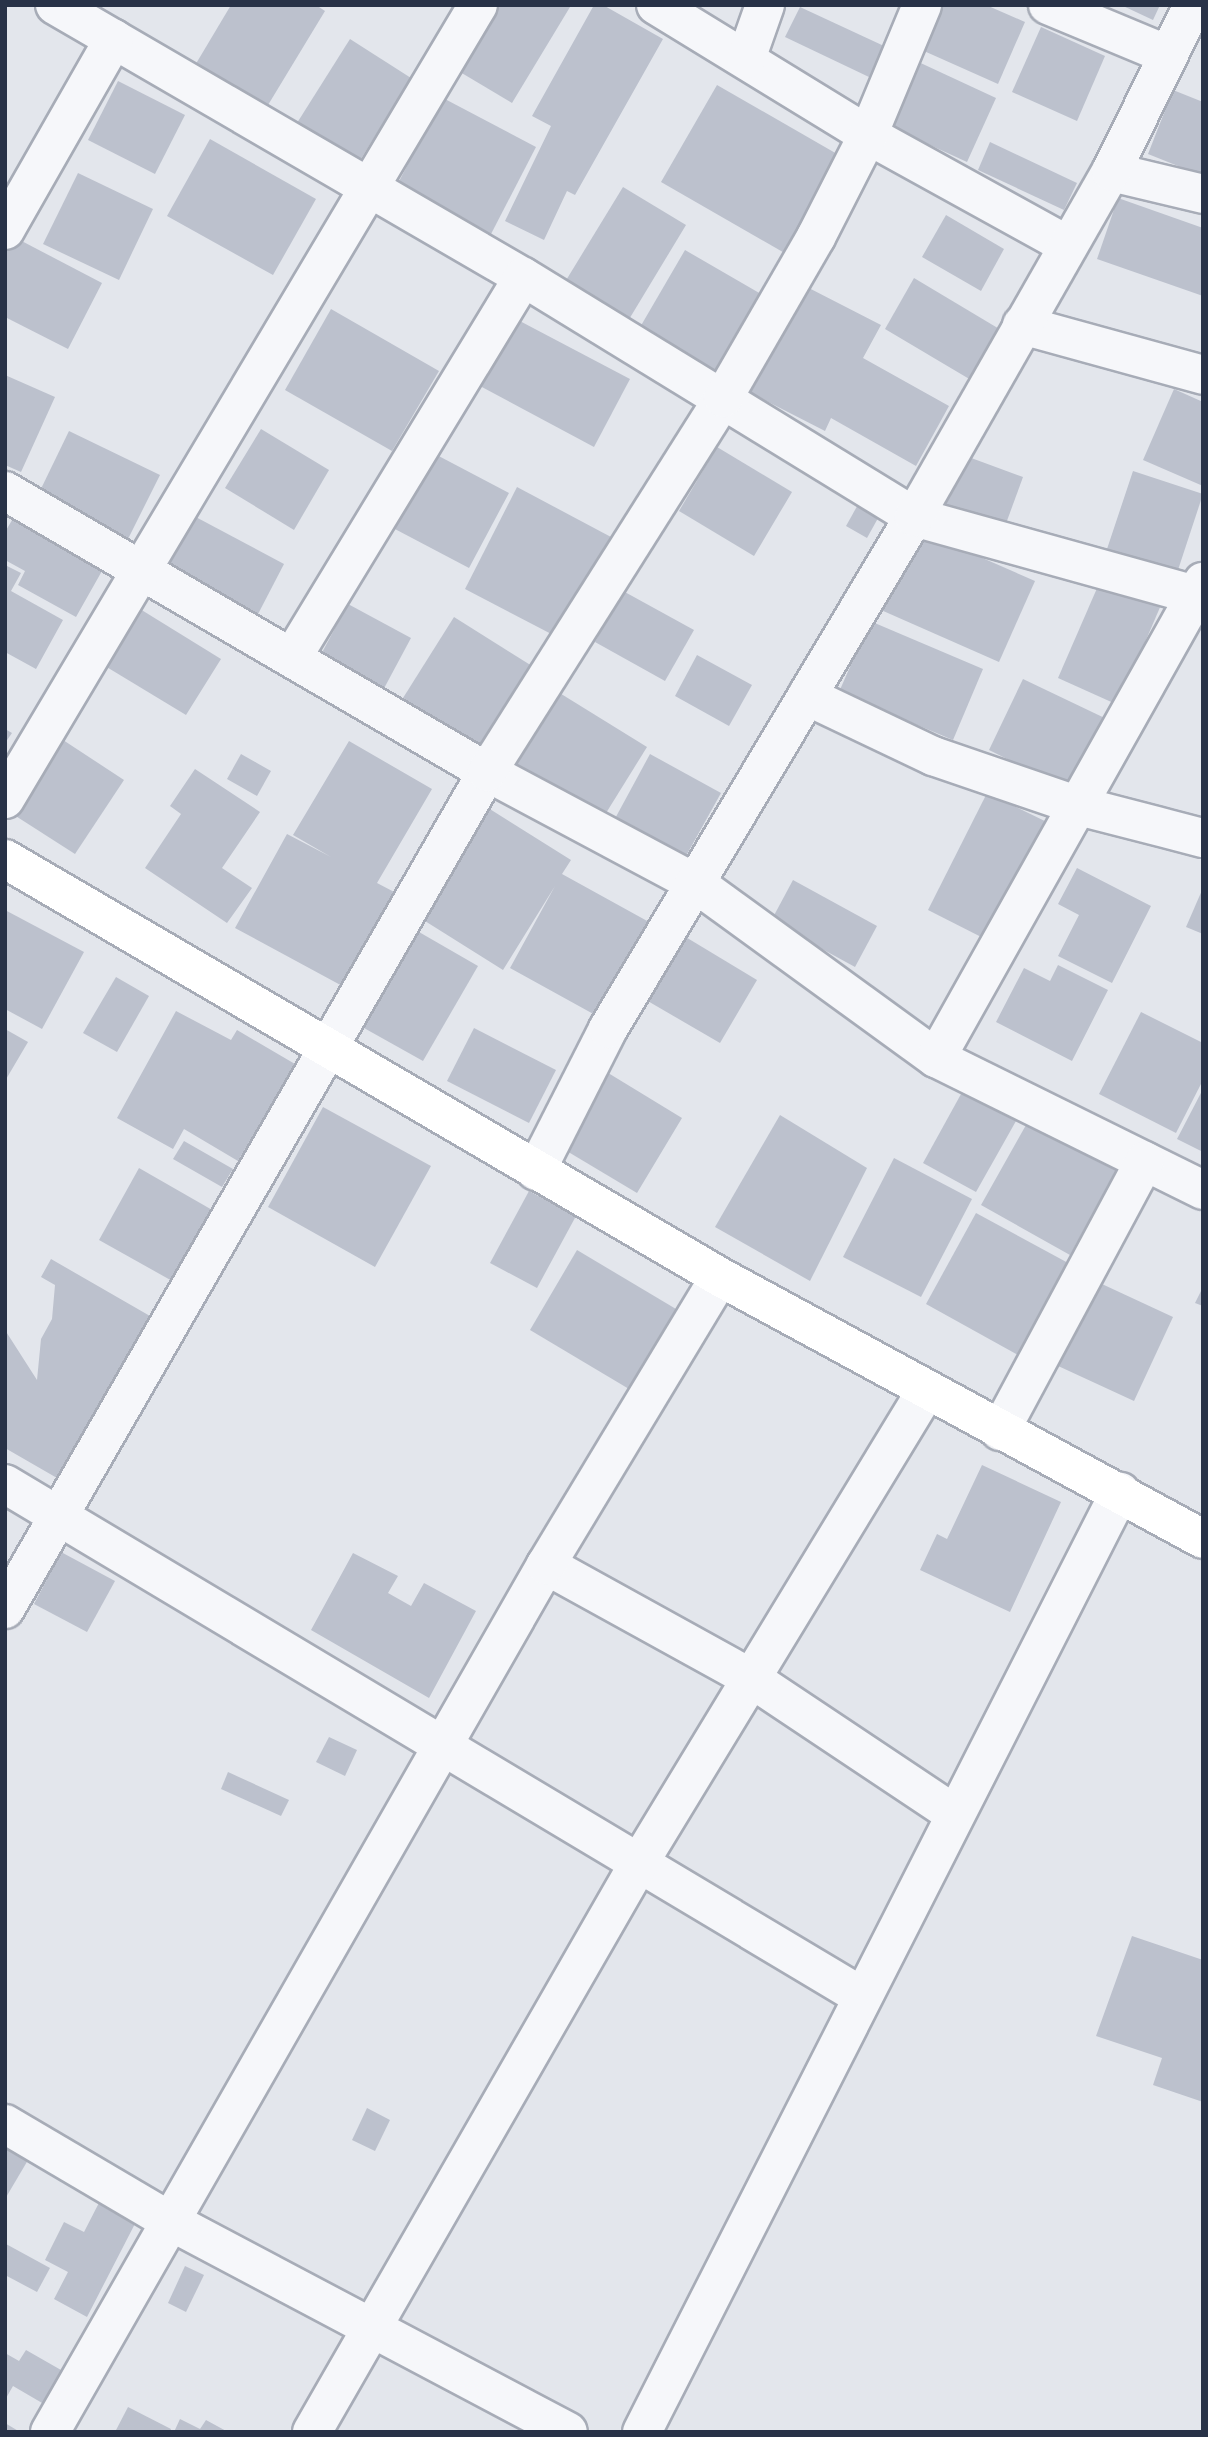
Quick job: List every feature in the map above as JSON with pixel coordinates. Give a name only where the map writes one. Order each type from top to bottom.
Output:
[{"type":"street","points":[[55,5],[367,189],[523,277],[914,517],[1201,591],[936,1059]]},
{"type":"street","points":[[5,799],[478,5]]},
{"type":"street","points":[[656,5],[868,135],[1067,245]]},
{"type":"street","points":[[746,59],[765,5]]},
{"type":"street","points":[[5,1609],[487,772],[723,398],[816,237],[868,135],[922,5]]},
{"type":"street","points":[[1048,5],[1168,55]]},
{"type":"street","points":[[536,1171],[608,1029],[914,517],[1111,172],[1193,5]]},
{"type":"street","points":[[5,230],[114,40]]},
{"type":"street","points":[[1111,172],[1203,194]]},
{"type":"street","points":[[293,656],[523,277]]},
{"type":"street","points":[[1022,325],[1203,375]]},
{"type":"street","points":[[5,491],[140,572],[293,656],[487,772],[695,883],[936,1059],[1203,1190]]},
{"type":"street","points":[[807,696],[933,756],[1079,806],[1203,838]]},
{"type":"street","points":[[5,859],[720,1278],[1203,1539]]},
{"type":"street","points":[[1000,1431],[1145,1161]]},
{"type":"street","points":[[50,2432],[546,1565],[720,1278]]},
{"type":"street","points":[[312,2432],[639,1863],[749,1677],[926,1391]]},
{"type":"street","points":[[5,1484],[861,1996]]},
{"type":"street","points":[[642,2432],[953,1812],[1120,1492]]},
{"type":"street","points":[[546,1565],[749,1677],[953,1812]]},
{"type":"street","points":[[5,2124],[170,2221],[568,2432]]},
{"type":"building","points":[[231,5],[316,5],[325,11],[265,110],[194,67]]},
{"type":"building","points":[[493,5],[570,7],[512,103],[455,69]]},
{"type":"building","points":[[594,5],[603,5],[663,39],[575,195],[567,191],[544,240],[505,221],[551,126],[532,116]]},
{"type":"building","points":[[933,5],[986,5],[1025,22],[998,84],[915,47]]},
{"type":"building","points":[[1121,5],[1160,5],[1153,20]]},
{"type":"building","points":[[800,7],[884,46],[869,77],[785,37]]},
{"type":"building","points":[[1041,27],[1105,56],[1077,121],[1012,92]]},
{"type":"building","points":[[350,39],[411,78],[359,162],[297,123]]},
{"type":"building","points":[[912,59],[996,98],[967,162],[882,123]]},
{"type":"building","points":[[118,81],[185,115],[155,174],[88,140]]},
{"type":"building","points":[[717,85],[844,158],[788,255],[661,182]]},
{"type":"building","points":[[1173,90],[1203,102],[1203,176],[1148,154]]},
{"type":"building","points":[[443,98],[536,147],[490,236],[396,187]]},
{"type":"building","points":[[210,139],[316,199],[273,275],[167,216]]},
{"type":"building","points":[[990,142],[1077,183],[1064,210],[978,170]]},
{"type":"building","points":[[78,173],[153,209],[119,280],[43,244]]},
{"type":"building","points":[[623,187],[686,225],[628,321],[565,282]]},
{"type":"building","points":[[1118,198],[1203,228],[1203,296],[1097,259]]},
{"type":"building","points":[[946,215],[1004,249],[981,291],[922,257]]},
{"type":"building","points":[[14,237],[102,283],[68,349],[5,317],[5,253]]},
{"type":"building","points":[[685,250],[761,294],[715,373],[639,329]]},
{"type":"building","points":[[914,278],[1001,330],[971,380],[885,329]]},
{"type":"building","points":[[803,285],[881,325],[863,358],[949,406],[916,466],[831,418],[825,431],[747,391]]},
{"type":"building","points":[[331,309],[439,371],[392,451],[285,390]]},
{"type":"building","points":[[516,319],[630,379],[594,447],[480,386]]},
{"type":"building","points":[[5,375],[55,397],[21,472],[5,465]]},
{"type":"building","points":[[1174,389],[1203,402],[1203,486],[1143,460]]},
{"type":"building","points":[[261,429],[329,470],[294,530],[225,488]]},
{"type":"building","points":[[69,431],[160,475],[127,541],[37,497]]},
{"type":"building","points":[[717,447],[792,492],[754,556],[679,511]]},
{"type":"building","points":[[955,452],[1023,477],[1004,529],[936,504]]},
{"type":"building","points":[[433,453],[509,493],[469,568],[393,528]]},
{"type":"building","points":[[1133,471],[1203,494],[1177,573],[1107,549]]},
{"type":"building","points":[[517,487],[611,537],[559,638],[465,589]]},
{"type":"building","points":[[860,501],[882,511],[867,538],[846,526]]},
{"type":"building","points":[[21,505],[111,555],[76,617],[18,585],[25,571],[5,560],[5,532]]},
{"type":"building","points":[[192,515],[284,564],[257,616],[165,567]]},
{"type":"building","points":[[916,529],[1035,581],[999,662],[881,610]]},
{"type":"building","points":[[5,565],[21,573],[11,591],[63,620],[36,669],[5,652]]},
{"type":"building","points":[[1101,579],[1161,605],[1118,705],[1058,678]]},
{"type":"building","points":[[623,591],[694,630],[665,681],[595,642]]},
{"type":"building","points":[[348,604],[411,638],[381,694],[318,660]]},
{"type":"building","points":[[140,609],[221,659],[186,715],[105,666]]},
{"type":"building","points":[[454,617],[532,666],[482,747],[403,698]]},
{"type":"building","points":[[870,621],[983,669],[953,740],[839,692]]},
{"type":"building","points":[[697,655],[752,685],[729,726],[675,696]]},
{"type":"building","points":[[1023,679],[1113,722],[1078,794],[989,750]]},
{"type":"building","points":[[558,692],[647,747],[598,826],[509,771]]},
{"type":"building","points":[[5,729],[12,733],[5,743]]},
{"type":"building","points":[[60,738],[124,780],[75,854],[11,813]]},
{"type":"building","points":[[349,741],[432,789],[377,883],[398,894],[346,988],[235,928],[287,834],[331,857],[293,835]]},
{"type":"building","points":[[241,754],[271,771],[257,796],[227,779]]},
{"type":"building","points":[[650,754],[721,793],[681,865],[611,826]]},
{"type":"building","points":[[195,769],[260,812],[222,868],[252,888],[227,923],[145,868],[181,814],[170,806]]},
{"type":"building","points":[[987,793],[1055,826],[997,945],[928,910]]},
{"type":"building","points":[[485,806],[571,860],[562,874],[649,922],[597,1016],[510,968],[555,886],[503,970],[417,916]]},
{"type":"building","points":[[1077,868],[1151,906],[1112,983],[1058,956],[1079,915],[1058,904]]},
{"type":"building","points":[[793,880],[877,926],[855,967],[771,921]]},
{"type":"building","points":[[1203,888],[1203,934],[1186,927]]},
{"type":"building","points":[[5,910],[84,952],[42,1029],[5,1009]]},
{"type":"building","points":[[419,932],[478,966],[423,1061],[364,1028]]},
{"type":"building","points":[[684,936],[757,980],[720,1043],[646,1000]]},
{"type":"building","points":[[1058,965],[1108,990],[1072,1061],[996,1022],[1024,968],[1050,981]]},
{"type":"building","points":[[116,977],[149,996],[117,1052],[83,1033]]},
{"type":"building","points":[[176,1011],[231,1040],[237,1030],[295,1064],[238,1161],[184,1129],[173,1149],[117,1118]]},
{"type":"building","points":[[1141,1012],[1203,1043],[1203,1080],[1176,1133],[1099,1094]]},
{"type":"building","points":[[474,1028],[556,1070],[529,1123],[447,1081]]},
{"type":"building","points":[[5,1029],[28,1042],[5,1081]]},
{"type":"building","points":[[600,1068],[682,1118],[637,1193],[555,1144]]},
{"type":"building","points":[[966,1085],[1020,1114],[976,1192],[923,1163]]},
{"type":"building","points":[[1203,1089],[1203,1152],[1177,1139]]},
{"type":"building","points":[[323,1107],[431,1166],[375,1267],[268,1207]]},
{"type":"building","points":[[780,1115],[867,1168],[810,1281],[715,1227]]},
{"type":"building","points":[[1030,1118],[1118,1168],[1070,1255],[981,1205]]},
{"type":"building","points":[[184,1141],[233,1169],[222,1187],[173,1159]]},
{"type":"building","points":[[894,1158],[972,1199],[921,1297],[843,1257]]},
{"type":"building","points":[[139,1168],[214,1211],[174,1282],[99,1240]]},
{"type":"building","points":[[529,1191],[576,1216],[537,1288],[490,1263]]},
{"type":"building","points":[[976,1213],[1070,1264],[1020,1356],[926,1304]]},
{"type":"building","points":[[577,1250],[676,1309],[629,1389],[530,1330]]},
{"type":"building","points":[[51,1259],[150,1316],[57,1478],[5,1448],[5,1330],[37,1380],[41,1339],[52,1319],[55,1285],[41,1277]]},
{"type":"building","points":[[1089,1278],[1173,1317],[1134,1401],[1056,1365]]},
{"type":"building","points":[[1203,1287],[1203,1306],[1195,1303]]},
{"type":"building","points":[[982,1465],[1061,1502],[1010,1612],[920,1570],[937,1534],[947,1539]]},
{"type":"building","points":[[61,1552],[115,1581],[87,1632],[34,1604]]},
{"type":"building","points":[[353,1553],[398,1576],[388,1593],[411,1606],[424,1583],[476,1611],[429,1698],[311,1630]]},
{"type":"building","points":[[329,1737],[357,1750],[345,1776],[316,1762]]},
{"type":"building","points":[[228,1772],[289,1800],[281,1816],[221,1789]]},
{"type":"building","points":[[1132,1936],[1203,1960],[1203,2102],[1153,2085],[1162,2058],[1096,2036]]},
{"type":"building","points":[[367,2108],[390,2120],[375,2151],[352,2140]]},
{"type":"building","points":[[5,2139],[31,2155],[5,2199]]},
{"type":"building","points":[[103,2195],[140,2214],[87,2317],[54,2299],[68,2272],[45,2260],[64,2222],[84,2232]]},
{"type":"building","points":[[6,2244],[50,2268],[37,2292],[5,2275]]},
{"type":"building","points":[[185,2266],[204,2275],[186,2312],[168,2303]]},
{"type":"building","points":[[26,2350],[68,2374],[49,2407],[13,2386],[5,2400],[5,2353],[19,2361]]},
{"type":"building","points":[[128,2407],[171,2429],[170,2432],[115,2432]]},
{"type":"building","points":[[180,2419],[200,2429],[206,2420],[228,2432],[174,2432]]},
{"type":"building","points":[[5,2423],[20,2432],[5,2432]]}]
